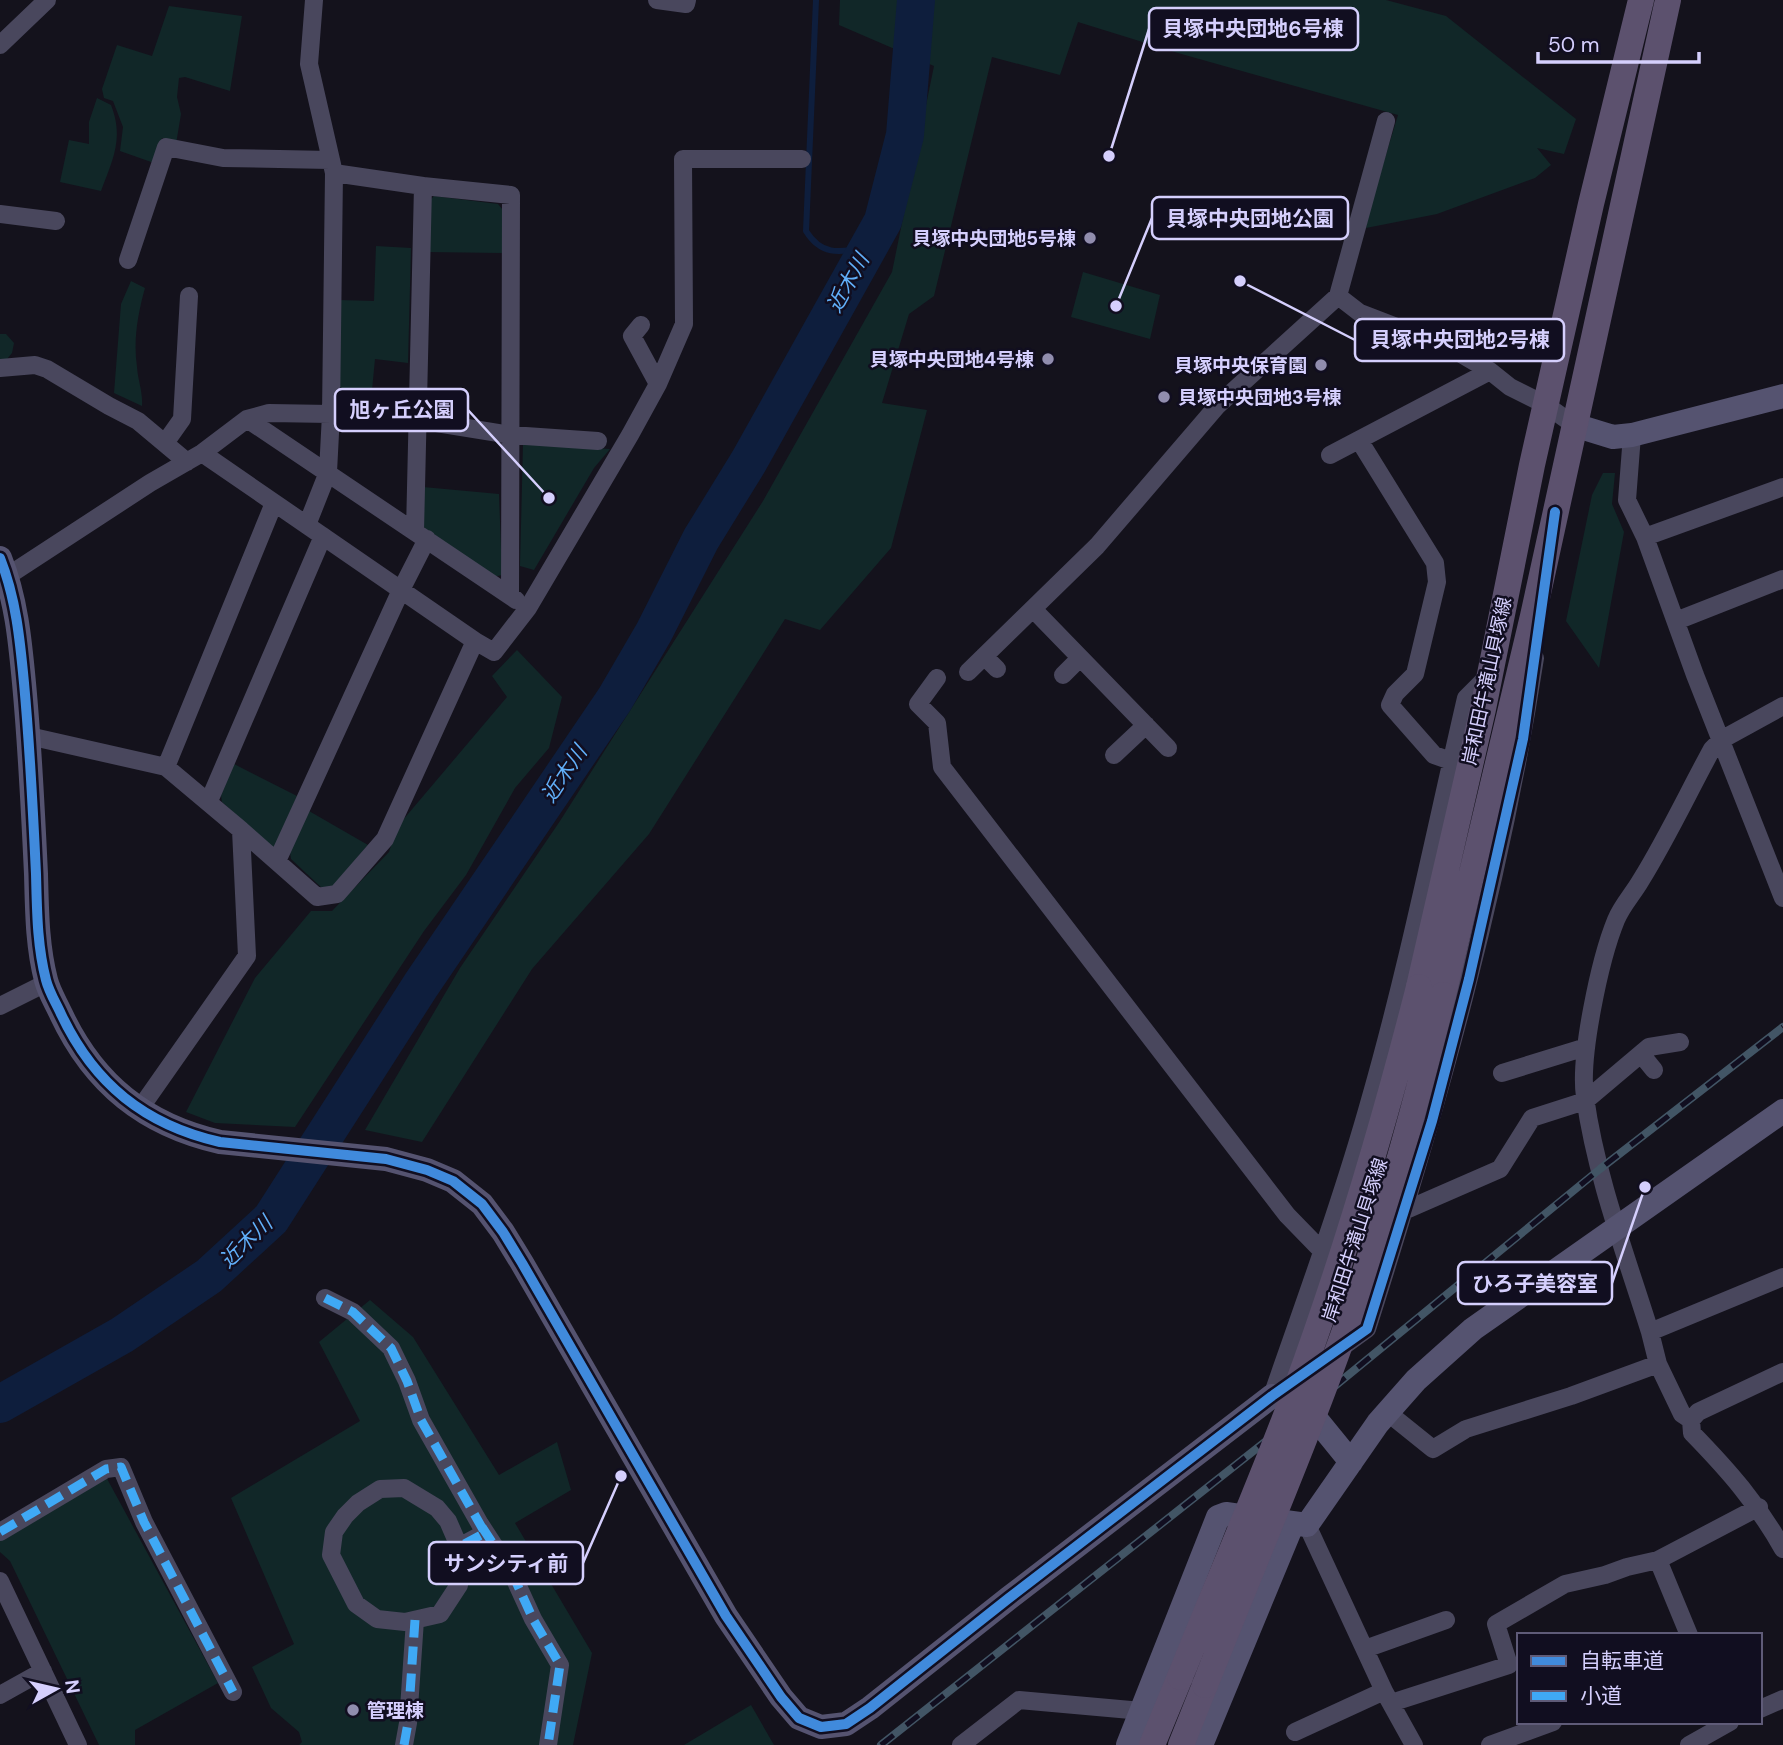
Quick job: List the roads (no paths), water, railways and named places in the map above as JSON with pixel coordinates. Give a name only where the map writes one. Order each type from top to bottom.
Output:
[{"type":"main road","name":"岸和田牛滝山貝塚線","points":[[1181,1745],[1305,1438],[1395,1180],[1490,674],[1546,405],[1641,0]]},
{"type":"main road","name":"岸和田牛滝山貝塚線","points":[[1152,1745],[1294,1395],[1431,991],[1530,629],[1668,0]]},
{"type":"street","points":[[0,46],[47,0]]},
{"type":"street","points":[[307,525],[328,472],[331,414],[332,167],[309,64],[314,0]]},
{"type":"street","points":[[657,0],[686,4],[687,0]]},
{"type":"street","points":[[968,672],[990,663],[1033,609],[1112,530],[1218,405],[1338,296],[1386,121]]},
{"type":"street","points":[[128,260],[166,147],[223,158],[332,167],[423,186],[511,195],[510,595]]},
{"type":"street","points":[[0,369],[35,365],[47,369],[138,421],[165,443],[195,457],[274,503],[494,652],[528,608],[658,384],[684,324],[683,159],[802,159]]},
{"type":"street","points":[[277,861],[401,590],[421,535],[418,420],[423,186]]},
{"type":"street","points":[[0,214],[56,221]]},
{"type":"street","points":[[165,443],[182,419],[189,296]]},
{"type":"street","points":[[1338,296],[1360,313],[1451,348],[1574,425],[1614,437],[1632,435],[1783,396]]},
{"type":"street","points":[[641,325],[632,336],[658,384]]},
{"type":"street","points":[[1330,455],[1490,371]]},
{"type":"street","points":[[598,441],[511,435],[418,420],[269,413],[247,419],[195,457],[2,572],[20,646],[29,736],[39,948],[46,983],[68,1028],[92,1066],[118,1094],[139,1110],[191,1135],[220,1142],[398,1161],[453,1181],[482,1204],[503,1232],[726,1616],[780,1697],[799,1718],[821,1727],[846,1724],[870,1708],[1280,1391],[1367,1329],[1406,1210],[1446,1073],[1469,979],[1520,751],[1555,512]]},
{"type":"street","points":[[247,419],[528,608]]},
{"type":"street","points":[[1632,435],[1627,500],[1645,537],[1783,898]]},
{"type":"street","points":[[1359,440],[1435,563],[1437,582],[1415,674],[1395,694],[1390,705],[1434,755],[1451,761]]},
{"type":"street","points":[[1645,537],[1783,487]]},
{"type":"street","points":[[166,767],[274,503]]},
{"type":"street","points":[[209,801],[323,536]]},
{"type":"street","points":[[1676,621],[1783,579]]},
{"type":"street","points":[[1033,609],[1168,748]]},
{"type":"street","points":[[29,736],[166,767],[209,801],[317,897],[337,894],[385,839],[475,640]]},
{"type":"street","points":[[1063,675],[1080,658]]},
{"type":"street","points":[[1280,1391],[1370,1101],[1403,974],[1466,698],[1490,674]]},
{"type":"street","points":[[937,678],[918,704],[937,723],[942,768],[1320,1259],[1381,1285]]},
{"type":"street","points":[[1691,1420],[1682,1414],[1658,1364],[1604,1184],[1586,1101],[1586,1047],[1615,923],[1712,750],[1721,740],[1783,706]]},
{"type":"street","points":[[1114,755],[1146,725]]},
{"type":"street","points":[[139,1110],[247,956],[241,830]]},
{"type":"street","points":[[1768,859],[1783,847]]},
{"type":"street","points":[[0,1006],[46,983]]},
{"type":"street","points":[[1406,1210],[1500,1169],[1532,1118],[1586,1101],[1649,1047],[1680,1042]]},
{"type":"street","points":[[1502,1073],[1586,1047]]},
{"type":"street","points":[[1641,1054],[1654,1070]]},
{"type":"street","points":[[1202,1745],[1300,1524],[1351,1462],[1387,1412],[1416,1380],[1473,1329],[1783,1111]]},
{"type":"street","points":[[1650,1332],[1783,1277]]},
{"type":"street","points":[[325,1298],[352,1312],[391,1348],[421,1420],[485,1532],[459,1547]]},
{"type":"street","points":[[1387,1412],[1433,1449],[1466,1429],[1658,1364]]},
{"type":"street","points":[[1783,1372],[1698,1412],[1691,1420],[1692,1433],[1726,1467],[1759,1507],[1783,1549]]},
{"type":"street","points":[[1280,1391],[1351,1462]]},
{"type":"street","points":[[0,1532],[106,1469],[121,1467],[144,1522],[233,1692]]},
{"type":"street","points":[[404,1488],[437,1508],[448,1521],[461,1551],[459,1585],[440,1614],[415,1619],[405,1622],[377,1619],[356,1604],[331,1555],[334,1532],[345,1516],[358,1503],[380,1489],[404,1488]]},
{"type":"street","points":[[1295,1732],[1388,1697],[1509,1665],[1496,1624],[1565,1584],[1658,1560],[1759,1507]]},
{"type":"street","points":[[1128,1745],[1218,1517],[1226,1514],[1300,1524]]},
{"type":"street","points":[[480,1524],[512,1573],[533,1619],[560,1665],[548,1745]]},
{"type":"street","points":[[1300,1524],[1414,1745]]},
{"type":"street","points":[[1658,1560],[1688,1633]]},
{"type":"street","points":[[0,1581],[78,1745]]},
{"type":"street","points":[[404,1745],[415,1619]]},
{"type":"street","points":[[1365,1649],[1446,1620]]},
{"type":"street","points":[[0,1695],[43,1671]]},
{"type":"street","points":[[961,1745],[1019,1700],[1142,1711]]},
{"type":"street","points":[[1762,1709],[1781,1704]]},
{"type":"street","points":[[1490,1745],[1548,1724]]},
{"type":"street","points":[[1689,1745],[1721,1724]]},
{"type":"waterway","points":[[816,0],[806,231],[819,245],[833,251],[868,248]]},
{"type":"waterway","name":"近木川","points":[[0,1404],[122,1335],[209,1276],[271,1219],[421,985],[615,699],[654,632],[701,539],[749,461],[883,221],[905,135],[916,0]]},
{"type":"railway","points":[[881,1745],[1308,1408],[1600,1169],[1783,1027]]},
{"type":"place","name":"貝塚中央団地6号棟","points":[[1109,156]]},
{"type":"place","name":"貝塚中央団地5号棟","points":[[1090,238]]},
{"type":"place","name":"貝塚中央団地2号棟","points":[[1240,281]]},
{"type":"place","name":"貝塚中央団地公園","points":[[1116,306]]},
{"type":"place","name":"貝塚中央団地4号棟","points":[[1048,359]]},
{"type":"place","name":"貝塚中央保育園","points":[[1321,365]]},
{"type":"place","name":"貝塚中央団地3号棟","points":[[1164,397]]},
{"type":"place","name":"旭ヶ丘公園","points":[[549,498]]},
{"type":"place","name":"ひろ子美容室","points":[[1645,1187]]},
{"type":"place","name":"サンシティ前","points":[[621,1476]]},
{"type":"place","name":"管理棟","points":[[353,1710]]}]
